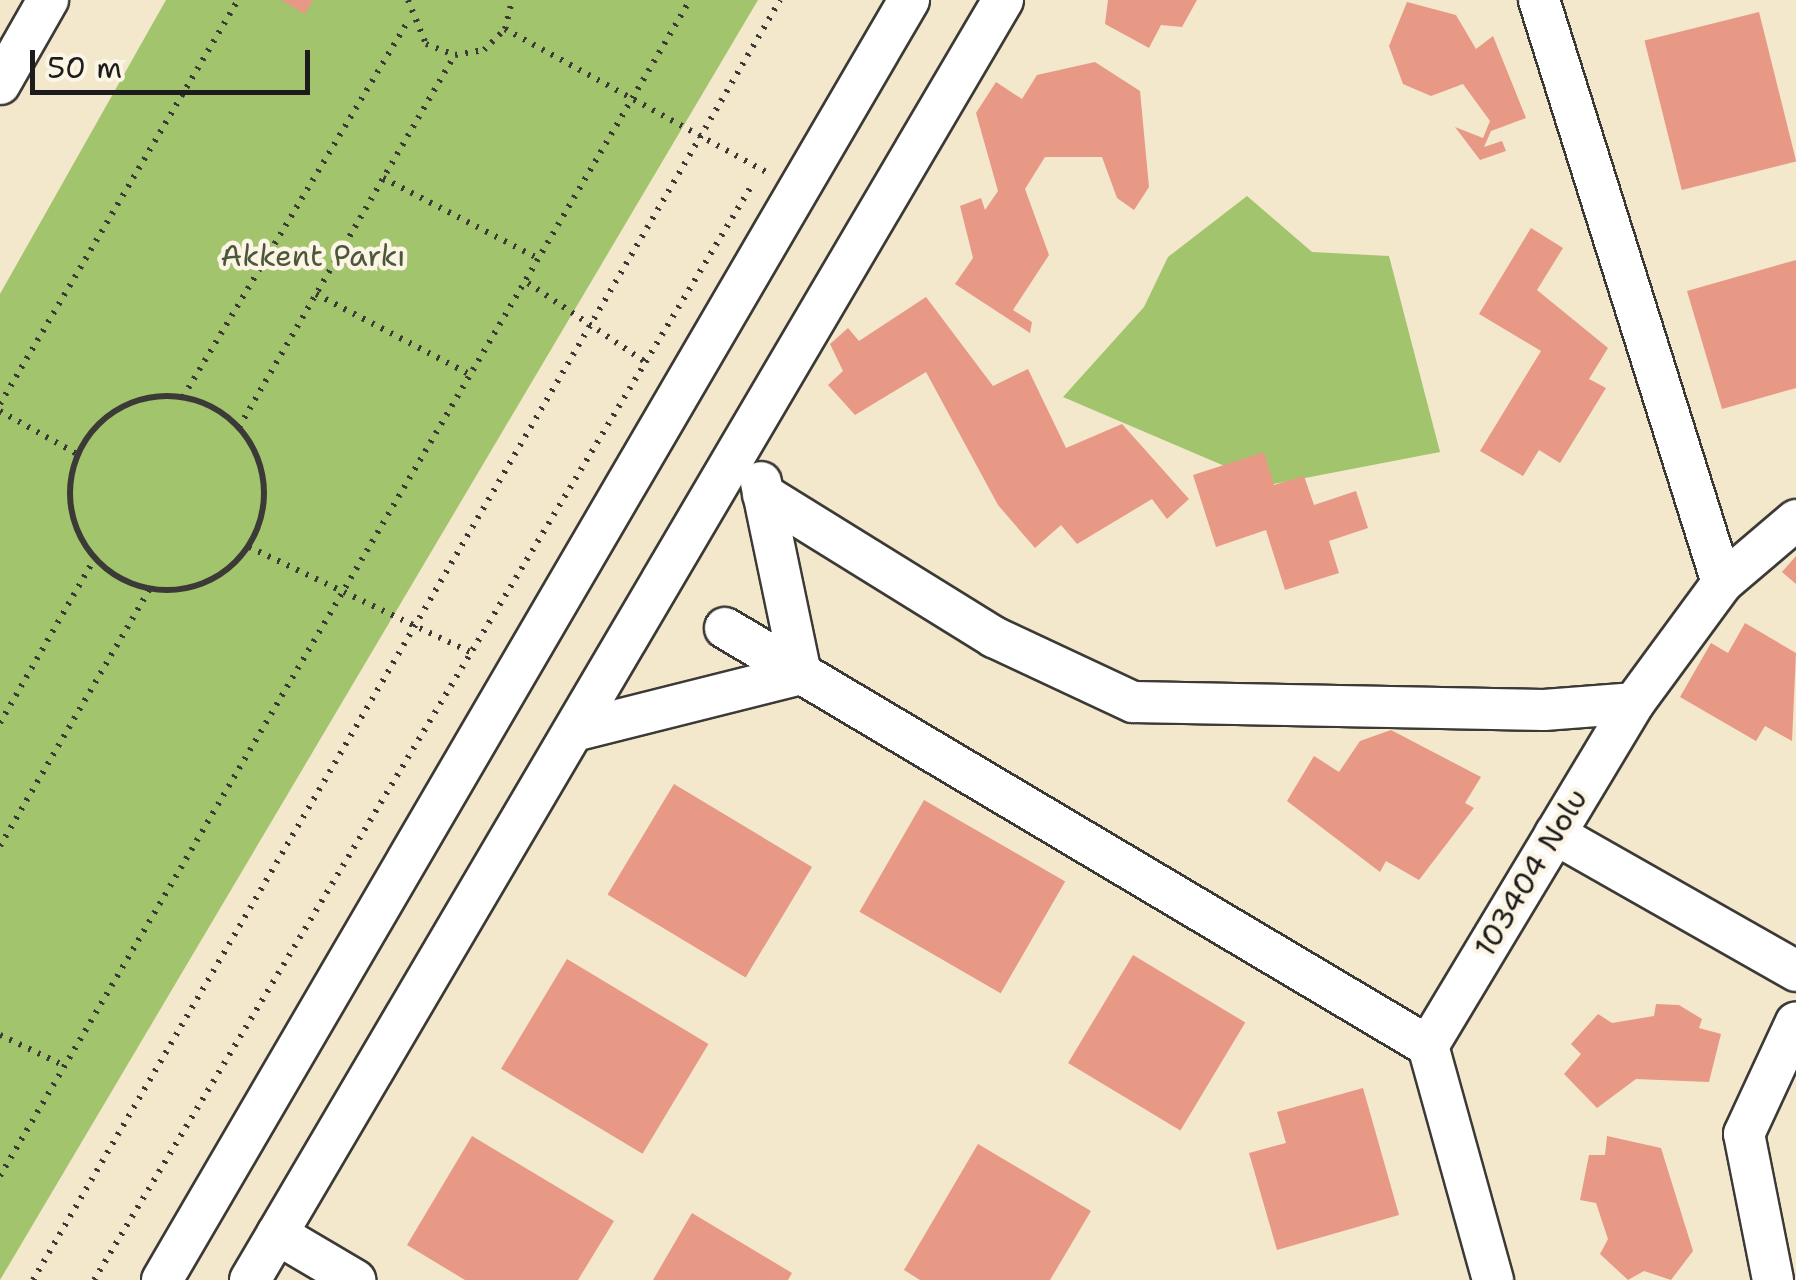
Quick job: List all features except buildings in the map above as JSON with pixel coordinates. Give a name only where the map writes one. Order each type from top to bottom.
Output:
[{"type":"street","points":[[0,84],[48,0]]},
{"type":"street","points":[[162,1280],[909,0]]},
{"type":"street","points":[[250,1280],[578,730],[1003,0]]},
{"type":"street","points":[[1539,0],[1722,584]]},
{"type":"street","points":[[750,431],[801,674]]},
{"type":"street","points":[[763,494],[994,637],[1133,702],[1544,710],[1634,703]]},
{"type":"street","name":"103404 Nolu","points":[[1428,1046],[1634,703],[1722,584],[1796,520]]},
{"type":"street","points":[[725,628],[1428,1046],[1494,1280]]},
{"type":"street","points":[[578,730],[801,674]]},
{"type":"street","points":[[1555,834],[1796,971]]},
{"type":"street","points":[[1773,1280],[1744,1134],[1796,1022]]},
{"type":"street","points":[[277,1234],[355,1280]]},
{"type":"path","points":[[77,454],[0,408],[238,0]]},
{"type":"path","points":[[408,0],[409,20],[426,44],[454,55],[484,50],[506,28],[512,0]]},
{"type":"path","points":[[0,1176],[528,283],[690,0]]},
{"type":"path","points":[[33,1280],[780,0]]},
{"type":"path","points":[[183,397],[409,20]]},
{"type":"path","points":[[506,28],[762,169],[795,194]]},
{"type":"path","points":[[239,427],[454,55]]},
{"type":"path","points":[[94,1280],[772,152]]},
{"type":"path","points":[[383,178],[541,260]]},
{"type":"path","points":[[528,283],[645,362]]},
{"type":"path","points":[[316,294],[473,376]]},
{"type":"path","points":[[183,397],[239,427],[264,486],[249,547],[199,586],[150,588],[95,558],[72,517],[77,454],[120,407],[183,397]]},
{"type":"path","points":[[249,547],[416,623],[470,652]]},
{"type":"path","points":[[0,723],[95,558]]},
{"type":"path","points":[[0,846],[150,588]]},
{"type":"path","points":[[0,1035],[64,1066]]},
{"type":"green space","name":"Akkent Parkı","points":[[166,0],[758,0],[0,1280],[0,294]]},
{"type":"green space","points":[[1247,196],[1312,252],[1389,256],[1440,452],[1269,485],[1063,397],[1144,307],[1168,257]]}]
